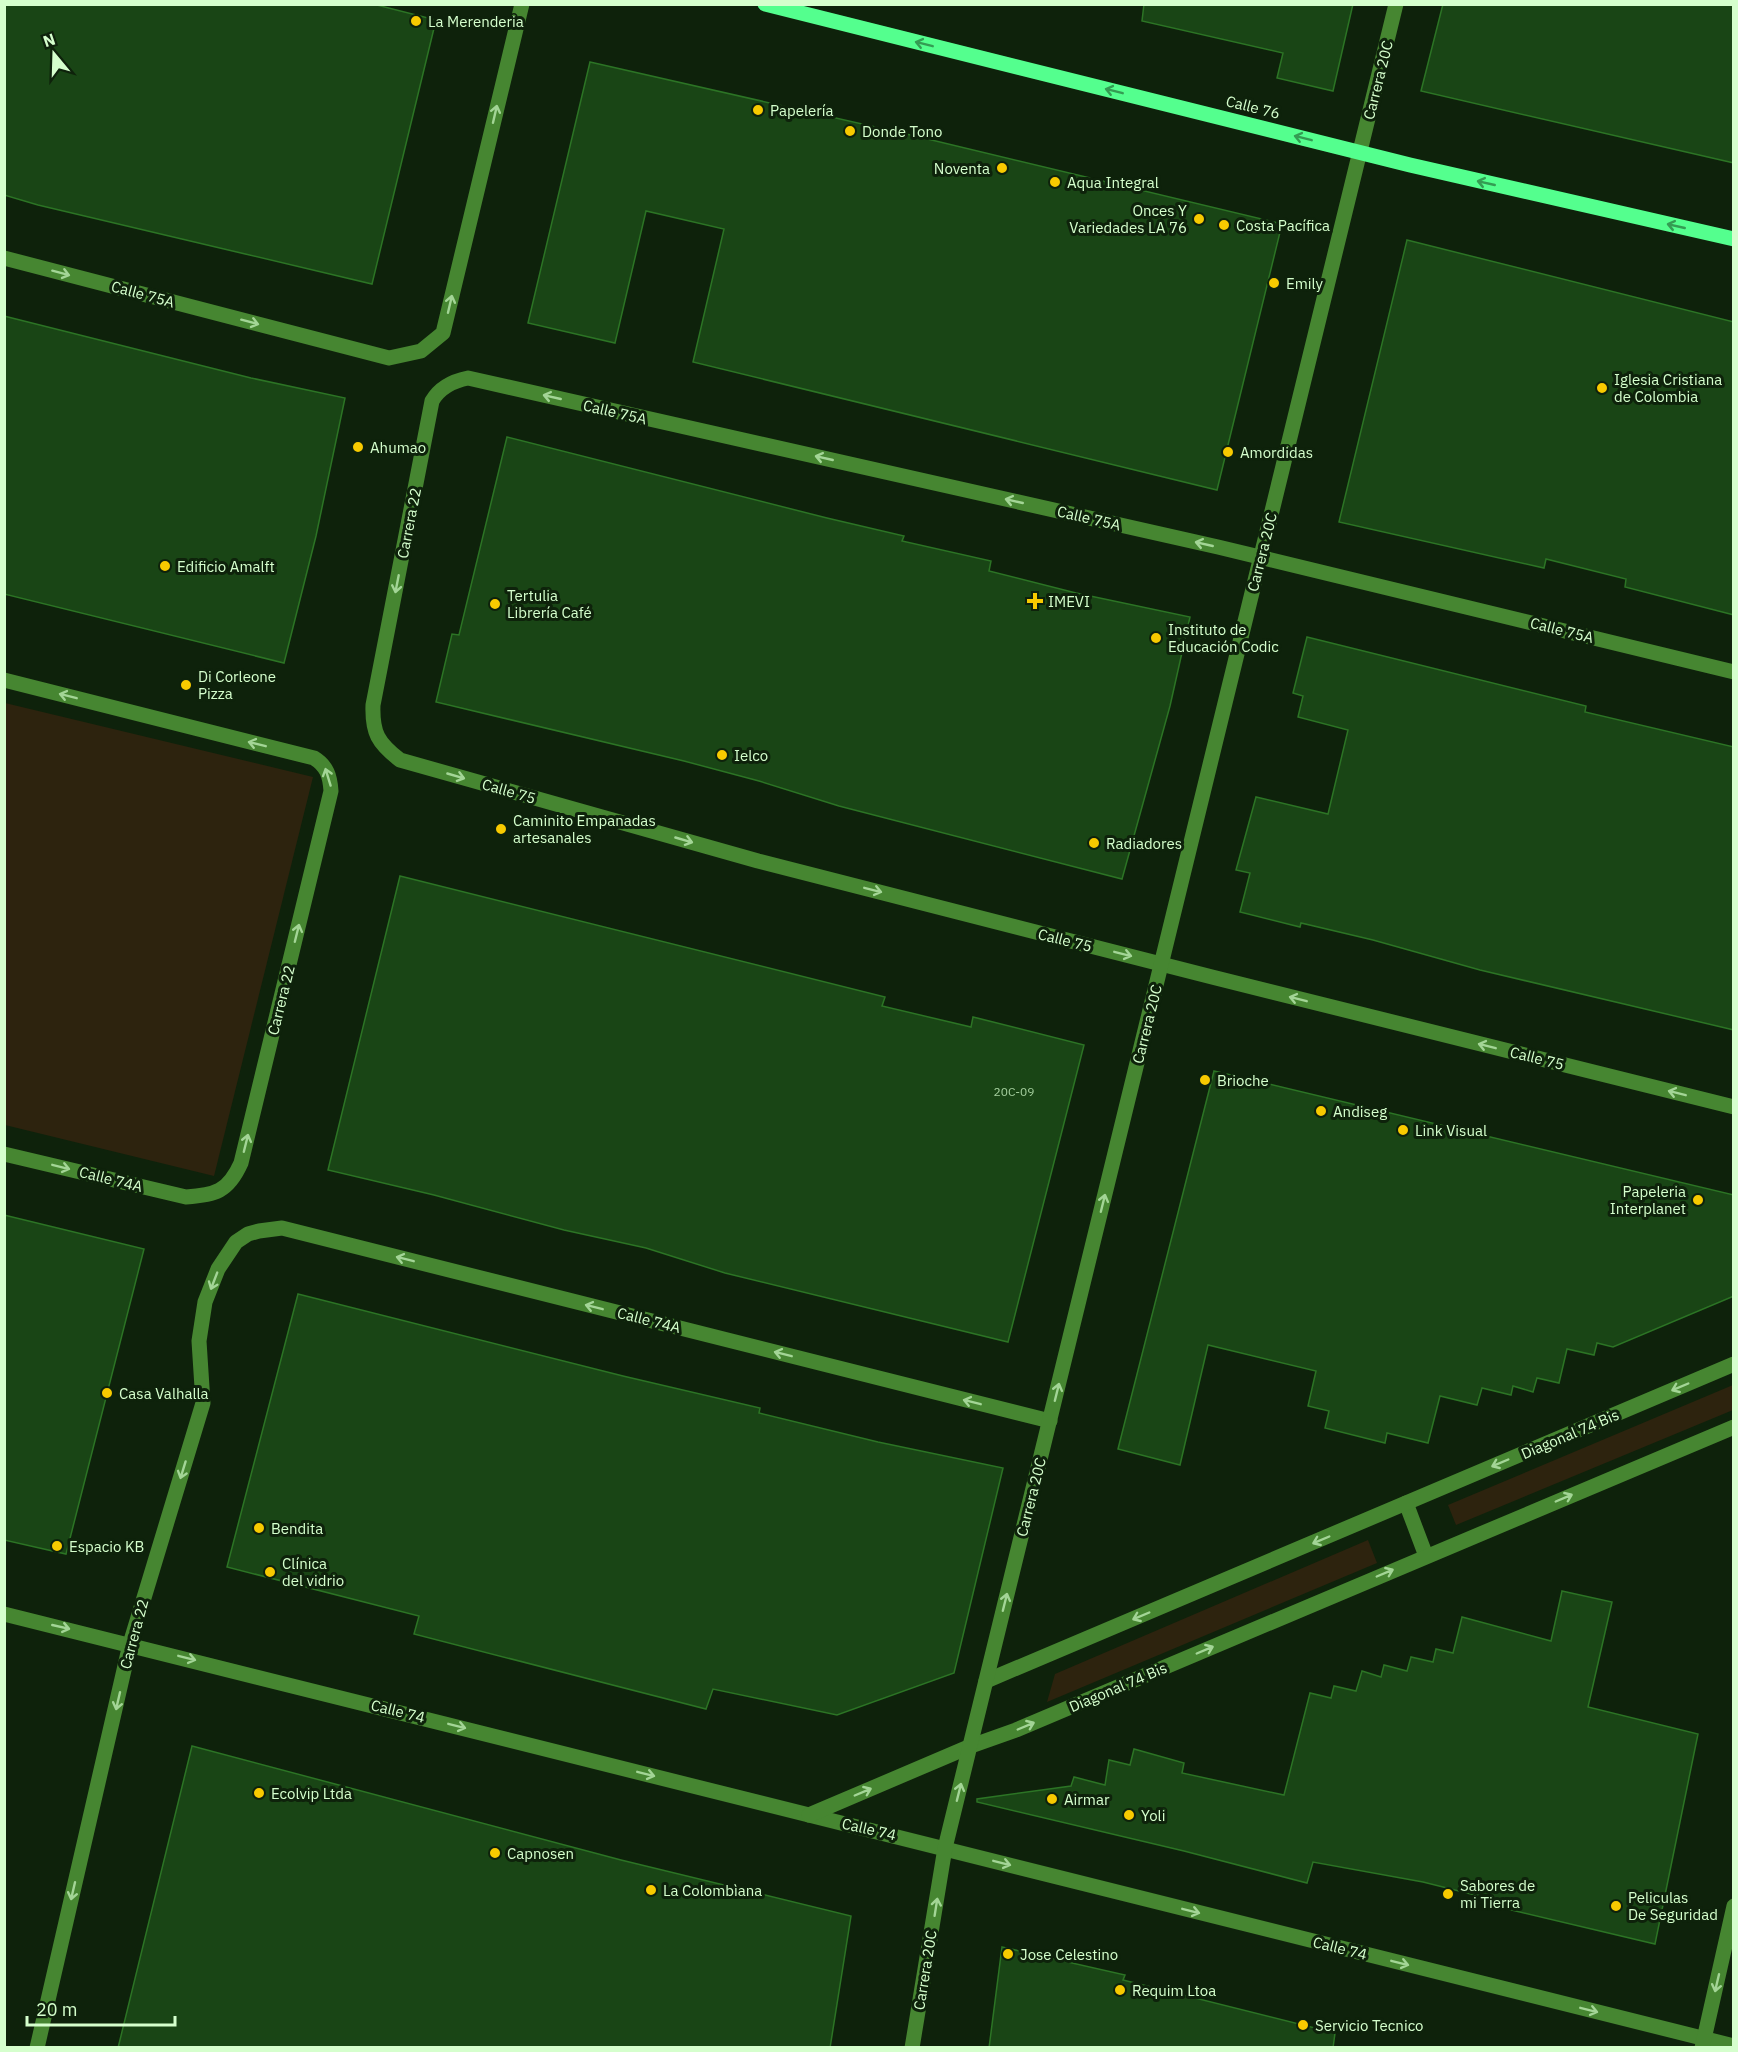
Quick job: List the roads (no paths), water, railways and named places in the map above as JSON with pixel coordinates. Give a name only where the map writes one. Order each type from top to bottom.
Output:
[{"type":"main road","name":"Calle 76","points":[[765,4],[1360,152],[1734,239]]},
{"type":"street","name":"Calle 75A","points":[[4,258],[389,358],[421,351],[443,333],[522,4]]},
{"type":"street","name":"Carrera 20C","points":[[912,2048],[945,1848],[1396,4]]},
{"type":"street","name":"Calle 75A","points":[[444,387],[457,380],[468,378],[1261,557],[1734,672]]},
{"type":"street","name":"Carrera 22","points":[[400,760],[377,738],[373,722],[373,705],[432,401],[444,387]]},
{"type":"street","name":"Carrera 22","points":[[4,680],[314,758],[321,762],[330,778],[329,801],[241,1164],[235,1177],[218,1191]]},
{"type":"street","name":"Calle 75","points":[[400,760],[758,861],[1734,1107]]},
{"type":"street","name":"Calle 74A","points":[[4,1154],[186,1197],[218,1191]]},
{"type":"street","name":"Calle 74A","points":[[248,1234],[272,1227],[282,1228],[1050,1421]]},
{"type":"street","name":"Carrera 22","points":[[37,2048],[130,1644],[203,1403],[200,1341],[205,1302],[218,1269],[229,1251],[236,1242],[248,1234]]},
{"type":"street","name":"Diagonal 74 Bis","points":[[986,1681],[1734,1364]]},
{"type":"street","name":"Diagonal 74 Bis","points":[[809,1815],[1734,1427]]},
{"type":"street","points":[[1406,1503],[1426,1556]]},
{"type":"street","name":"Calle 74","points":[[4,1614],[945,1848],[1703,2043],[1734,2046]]},
{"type":"street","points":[[1703,2043],[1734,1906]]},
{"type":"place","name":"La Merenderia","points":[[416,21]]},
{"type":"place","name":"Papelería","points":[[758,110]]},
{"type":"place","name":"Donde Tono","points":[[850,131]]},
{"type":"place","name":"Noventa","points":[[1002,168]]},
{"type":"place","name":"Aqua Integral","points":[[1055,182]]},
{"type":"place","name":"Onces Y Variedades LA 76","points":[[1199,219]]},
{"type":"place","name":"Costa Pacífica","points":[[1224,225]]},
{"type":"place","name":"Emily","points":[[1274,283]]},
{"type":"place","name":"Iglesia Cristiana de Colombia","points":[[1602,388]]},
{"type":"place","name":"Ahumao","points":[[358,447]]},
{"type":"place","name":"Amordidas","points":[[1228,452]]},
{"type":"place","name":"Edificio Amalft","points":[[165,566]]},
{"type":"place","name":"IMEVI","points":[[1035,601]]},
{"type":"place","name":"Tertulia Librería Café","points":[[495,604]]},
{"type":"place","name":"Instituto de Educación Codic","points":[[1156,638]]},
{"type":"place","name":"Di Corleone Pizza","points":[[186,685]]},
{"type":"place","name":"Ielco","points":[[722,755]]},
{"type":"place","name":"Caminito Empanadas artesanales","points":[[501,829]]},
{"type":"place","name":"Radiadores","points":[[1094,843]]},
{"type":"place","name":"Brioche","points":[[1205,1080]]},
{"type":"place","name":"Andiseg","points":[[1321,1111]]},
{"type":"place","name":"Link Visual","points":[[1403,1130]]},
{"type":"place","name":"Papeleria Interplanet","points":[[1698,1200]]},
{"type":"place","name":"Casa Valhalla","points":[[107,1393]]},
{"type":"place","name":"Bendita","points":[[259,1528]]},
{"type":"place","name":"Espacio KB","points":[[57,1546]]},
{"type":"place","name":"Clínica del vidrio","points":[[270,1572]]},
{"type":"place","name":"Ecolvip Ltda","points":[[259,1793]]},
{"type":"place","name":"Airmar","points":[[1052,1799]]},
{"type":"place","name":"Yoli","points":[[1129,1815]]},
{"type":"place","name":"Capnosen","points":[[495,1853]]},
{"type":"place","name":"La Colombìana","points":[[651,1890]]},
{"type":"place","name":"Sabores de mi Tierra","points":[[1448,1894]]},
{"type":"place","name":"Peliculas De Seguridad","points":[[1616,1906]]},
{"type":"place","name":"Jose Celestino","points":[[1008,1954]]},
{"type":"place","name":"Requim Ltoa","points":[[1120,1990]]},
{"type":"place","name":"Servicio Tecnico","points":[[1303,2025]]}]
